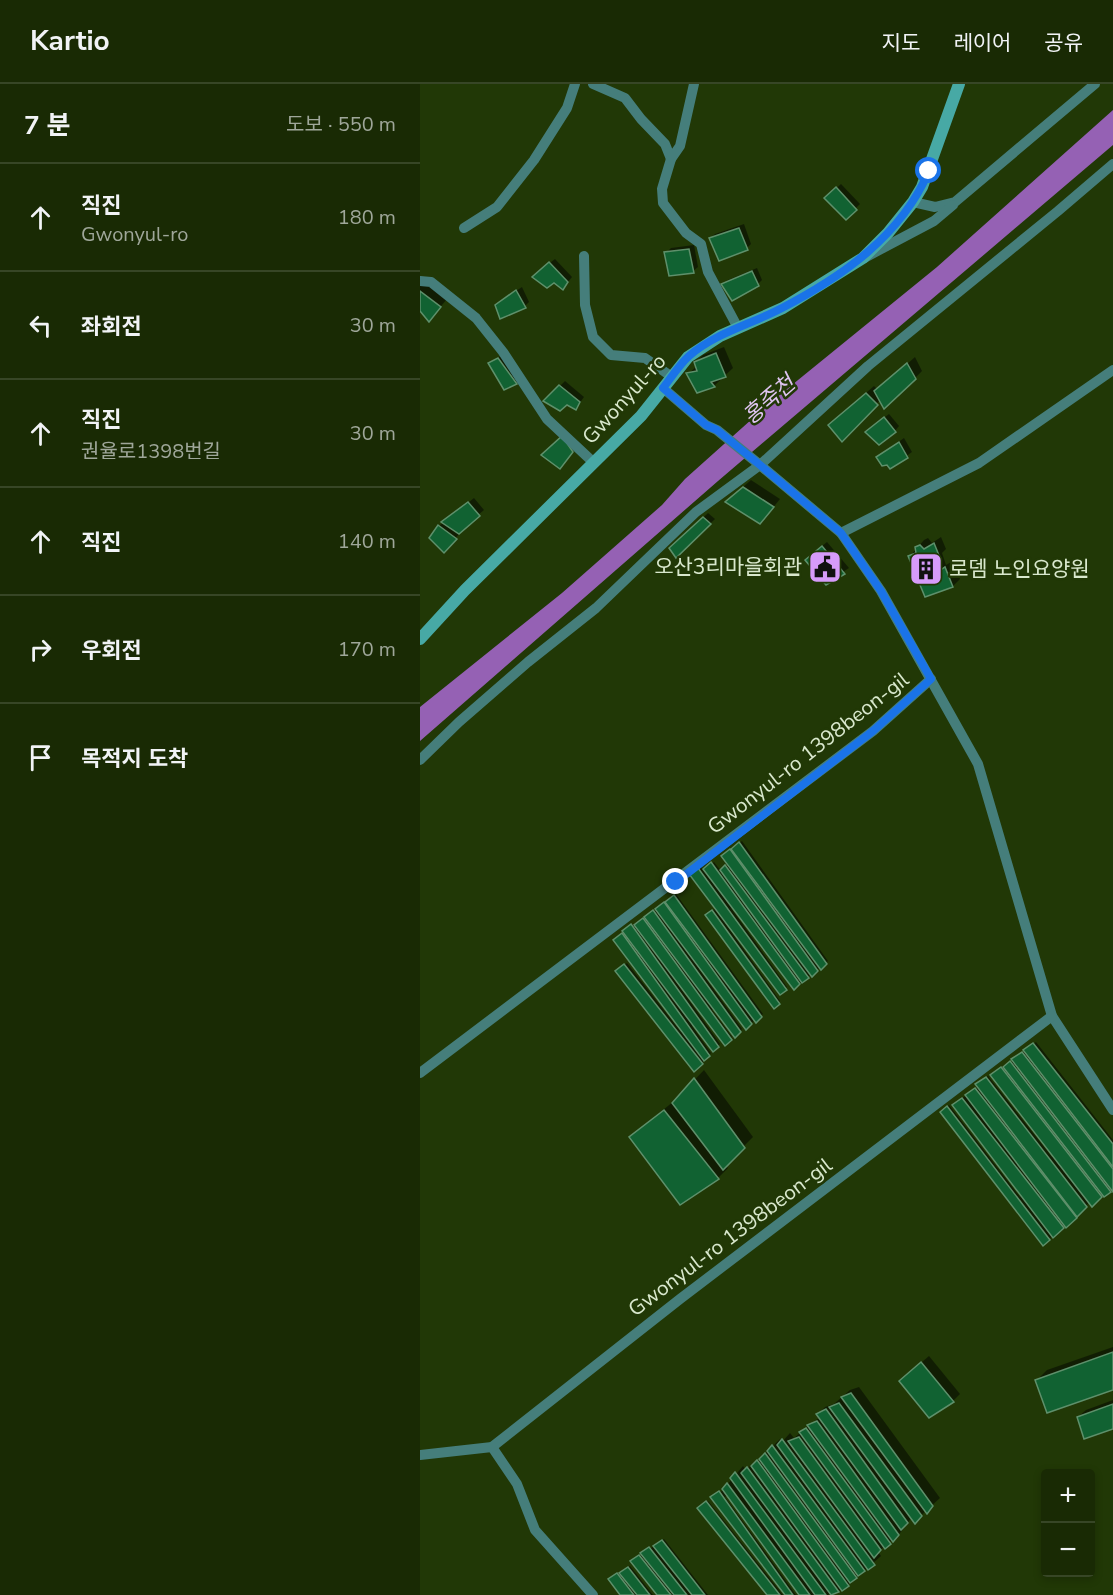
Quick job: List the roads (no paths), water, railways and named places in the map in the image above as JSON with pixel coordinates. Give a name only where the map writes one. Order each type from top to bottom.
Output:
[{"type":"main road","name":"Gwonyul-ro","points":[[420,639],[465,590],[641,416],[688,357],[720,336],[783,308],[863,258],[888,233],[913,202],[929,171],[959,84]]},
{"type":"street","points":[[464,228],[496,207],[534,160],[567,108],[576,84]]},
{"type":"street","points":[[593,84],[625,98],[665,144],[671,159]]},
{"type":"street","points":[[694,84],[680,146],[671,159],[662,189],[663,203],[686,233],[701,244],[708,272],[738,328]]},
{"type":"street","points":[[863,258],[934,221],[1095,84]]},
{"type":"street","points":[[420,760],[459,722],[528,662],[596,608],[696,512],[760,465],[868,366],[1113,164]]},
{"type":"street","points":[[913,202],[935,207],[955,202]]},
{"type":"street","points":[[584,256],[585,305],[593,337],[611,355],[645,358],[672,377]]},
{"type":"street","points":[[420,281],[431,282],[476,318],[503,352],[547,418],[593,462]]},
{"type":"street","points":[[841,533],[979,463],[1113,370]]},
{"type":"street","name":"Gwonyul-ro 1398beon-gil","points":[[663,388],[841,533],[881,591],[978,764],[1052,1016],[1113,1110]]},
{"type":"street","name":"Gwonyul-ro 1398beon-gil","points":[[420,1073],[676,882],[873,731],[931,679]]},
{"type":"street","name":"Gwonyul-ro 1398beon-gil","points":[[492,1447],[689,1292],[1052,1016]]},
{"type":"street","points":[[420,1455],[492,1447],[517,1484],[535,1530],[593,1595]]},
{"type":"place","name":"오산3리마을회관","points":[[825,567]]},
{"type":"place","name":"로뎀 노인요양원","points":[[926,569]]},
{"type":"water label","name":"홍죽천","points":[[769,400]]}]
